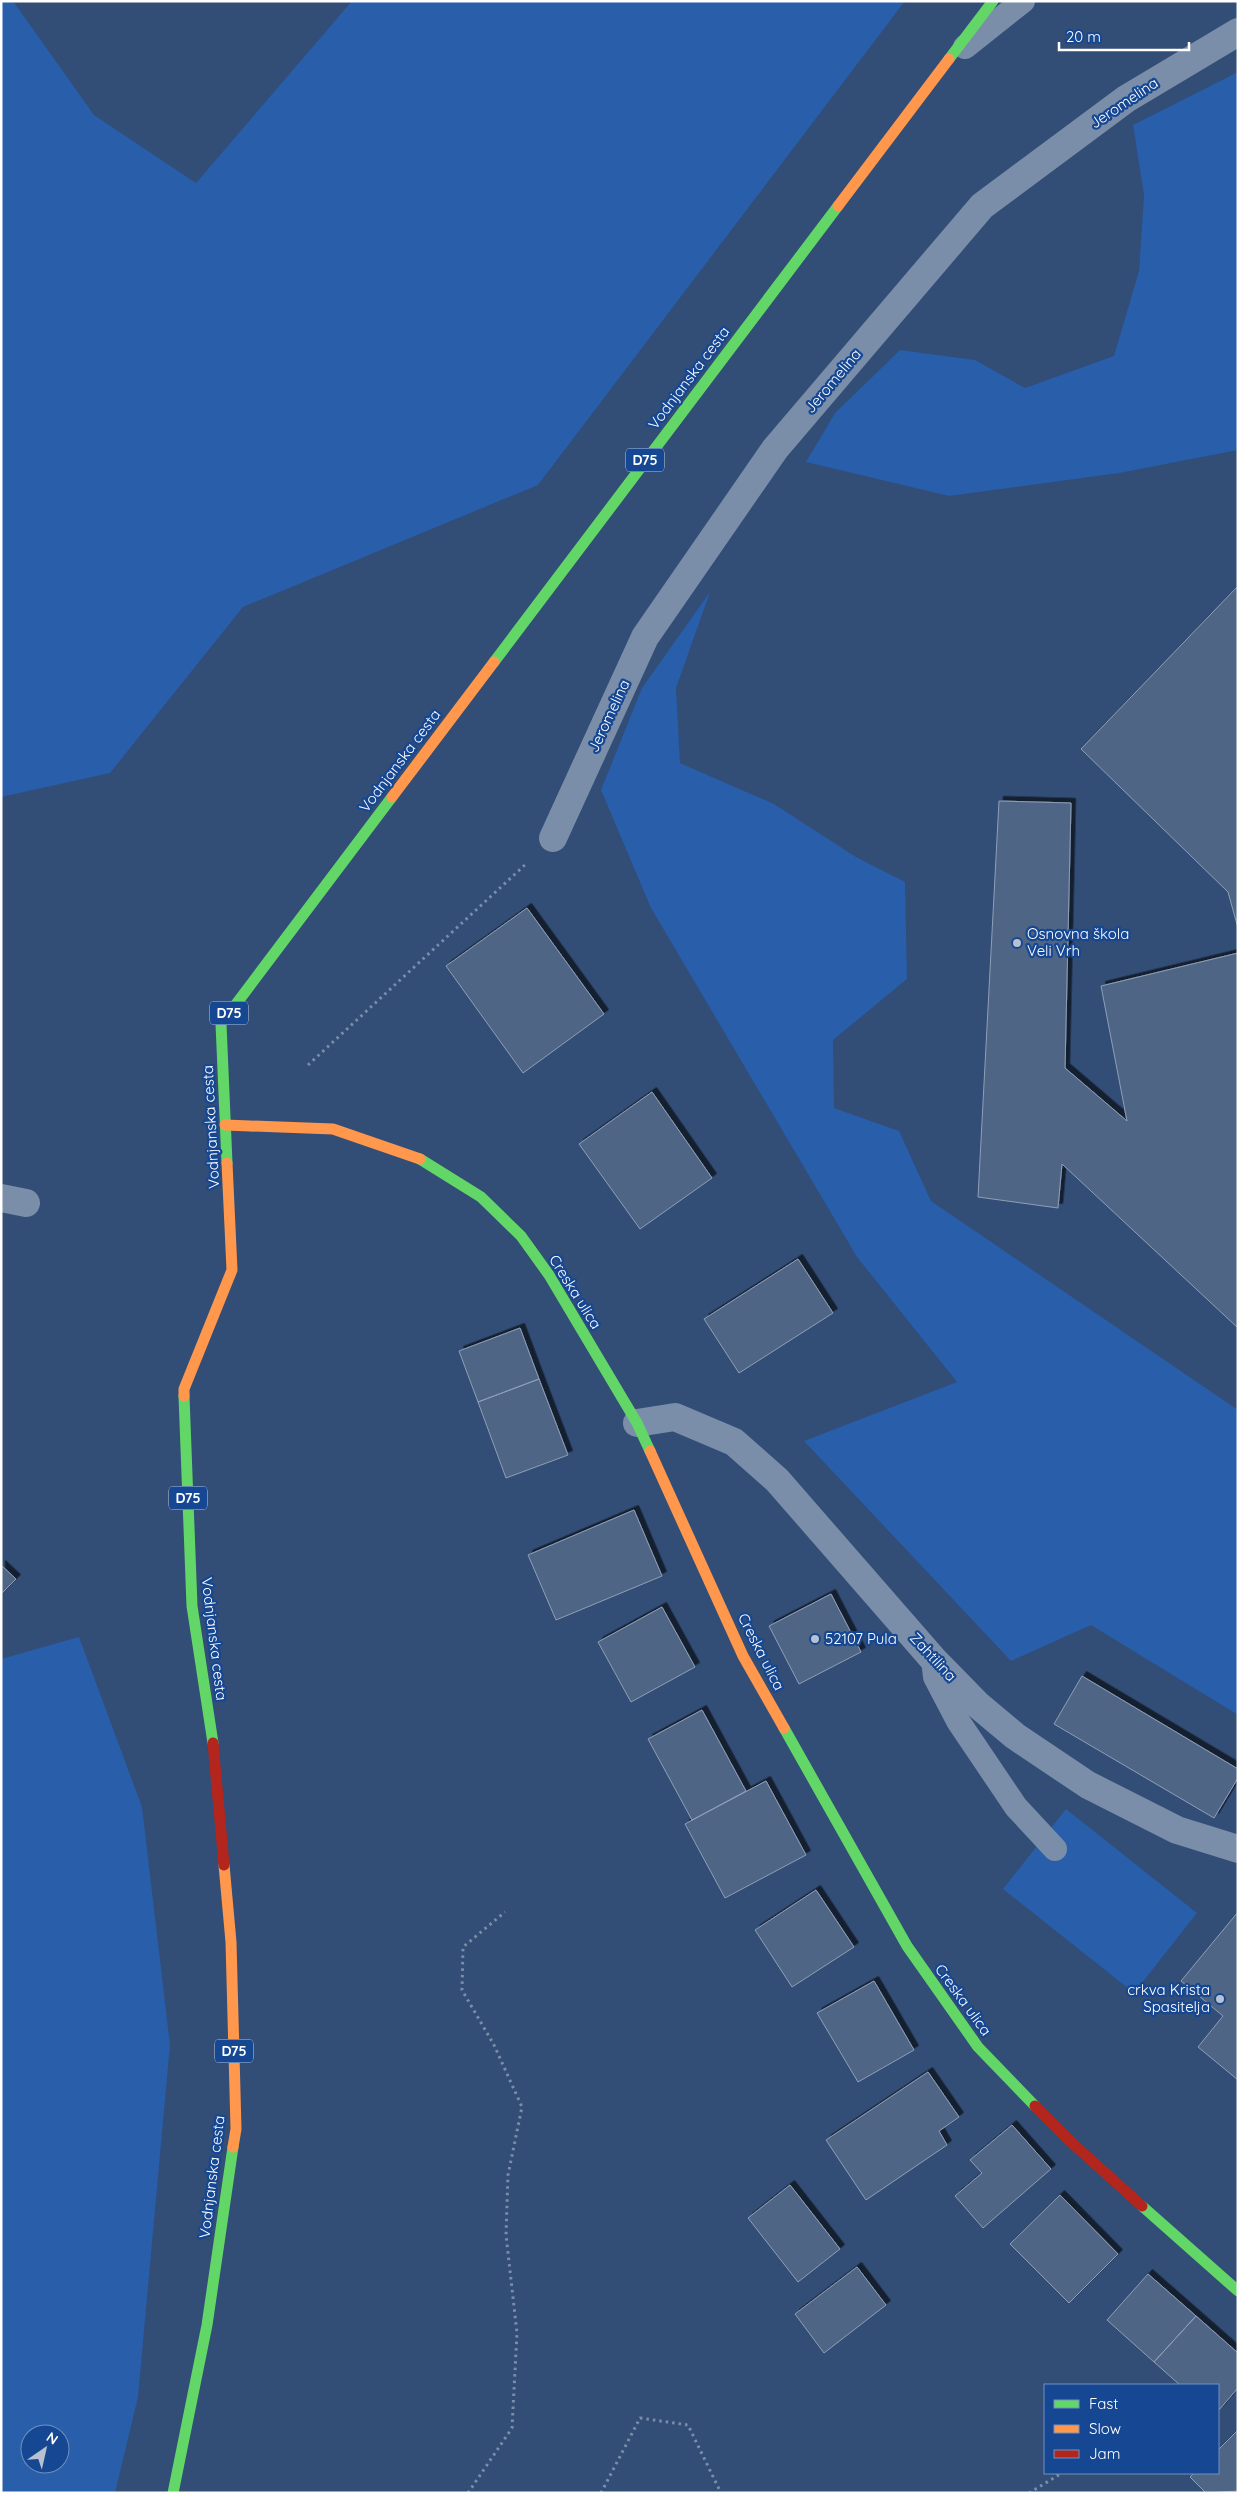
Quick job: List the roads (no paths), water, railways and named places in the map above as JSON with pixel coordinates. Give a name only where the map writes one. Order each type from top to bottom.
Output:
[{"type":"main road","name":"Vodnjanska cesta","points":[[173,2493],[207,2325],[236,2129],[231,1942],[215,1756],[192,1606],[184,1389],[232,1270],[221,1024],[590,533],[952,58],[993,1]]},
{"type":"main road","name":"Creska ulica","points":[[225,1125],[333,1129],[422,1160],[481,1196],[521,1236],[549,1275],[637,1423],[743,1656],[906,1946],[978,2046],[1071,2142],[1238,2291]]},
{"type":"street","name":"Jeromelina","points":[[553,838],[645,637],[775,450],[982,206],[1126,99],[1238,32]]},
{"type":"street","name":"Zahtilina","points":[[637,1423],[676,1417],[734,1442],[777,1480],[933,1659],[978,1705],[1015,1736],[1088,1785],[1177,1830],[1238,1849]]},
{"type":"lane","points":[[952,58],[1023,1]]},
{"type":"lane","points":[[933,1659],[935,1677],[958,1721],[1016,1807],[1055,1848]]},
{"type":"place","name":"Osnovna škola Veli Vrh","points":[[1017,943]]},
{"type":"place","name":"52107 Pula","points":[[815,1639]]},
{"type":"place","name":"crkva Krista Spasitelja","points":[[1220,1999]]}]
